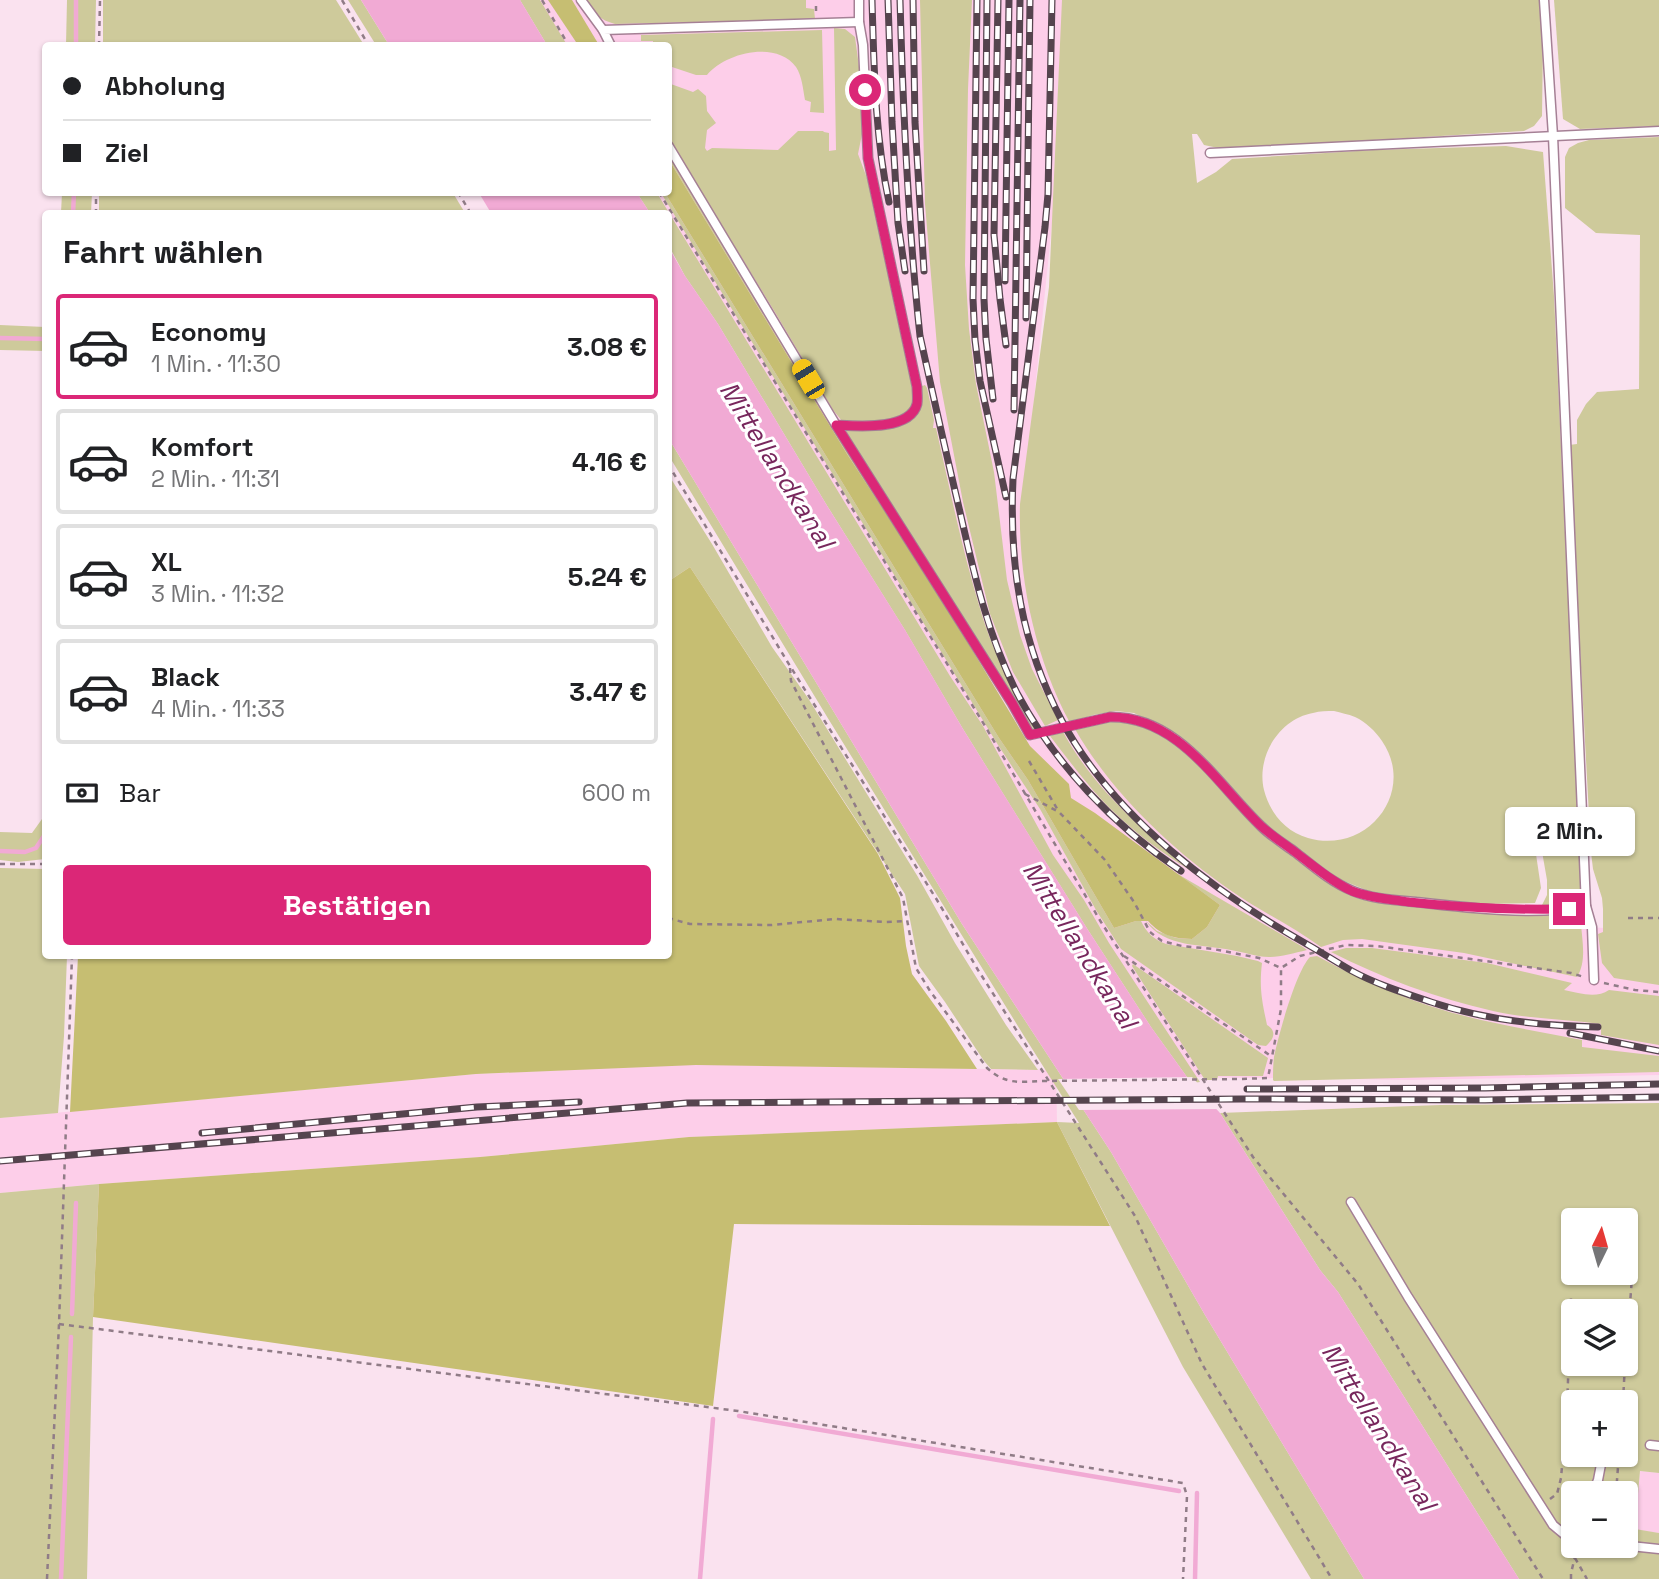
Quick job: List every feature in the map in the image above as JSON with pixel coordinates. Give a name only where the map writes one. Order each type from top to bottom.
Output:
[{"type":"lane","points":[[581,0],[609,42]]},
{"type":"lane","points":[[836,425],[883,426],[908,417],[917,406],[917,387],[868,158],[859,0]]},
{"type":"lane","points":[[1544,0],[1553,136],[1586,906],[1592,927],[1594,980]]},
{"type":"lane","points":[[603,30],[859,22]]},
{"type":"lane","points":[[1210,153],[1659,131]]},
{"type":"lane","points":[[672,152],[836,425],[1030,735],[1110,717],[1146,722],[1174,738],[1193,755],[1262,827],[1352,891],[1387,899],[1469,908],[1569,909],[1586,906]]},
{"type":"lane","points":[[1351,1202],[1541,1507],[1561,1532]]},
{"type":"lane","points":[[1638,1547],[1659,1549]]},
{"type":"path","points":[[99,42],[100,0]]},
{"type":"path","points":[[342,0],[367,42]]},
{"type":"path","points":[[542,0],[567,42]]},
{"type":"path","points":[[672,213],[1121,954],[1254,1157],[1358,1284],[1543,1579]]},
{"type":"path","points":[[672,471],[978,970],[1135,1216],[1202,1364],[1332,1579]]},
{"type":"path","points":[[790,666],[791,681],[903,898],[916,968],[987,1068],[1000,1078],[1009,1082],[1268,1078],[1281,1009],[1281,968]]},
{"type":"path","points":[[1029,761],[1059,812],[1105,860],[1134,902],[1150,932],[1162,941],[1259,958],[1281,968]]},
{"type":"path","points":[[1024,793],[1059,812]]},
{"type":"path","points":[[0,864],[42,864]]},
{"type":"path","points":[[1628,918],[1659,918]]},
{"type":"path","points":[[672,919],[690,923],[771,925],[835,919],[907,921]]},
{"type":"path","points":[[1281,968],[1300,956],[1346,945],[1377,946],[1571,973],[1635,990],[1659,992]]},
{"type":"path","points":[[1121,954],[1271,1056]]},
{"type":"path","points":[[47,1579],[72,959]]},
{"type":"path","points":[[1541,1507],[1557,1494],[1561,1478],[1567,1409],[1571,1297]]},
{"type":"path","points":[[59,1324],[738,1411],[1183,1483],[1187,1496],[1183,1579]]},
{"type":"path","points":[[1571,1579],[1575,1559]]},
{"type":"path","points":[[1575,1559],[1587,1579]]},
{"type":"shaded area","points":[[67,0],[96,0],[95,42],[66,42]]},
{"type":"shaded area","points":[[103,0],[336,0],[362,42],[103,42]]},
{"type":"shaded area","points":[[348,0],[361,0],[387,42],[374,42]]},
{"type":"shaded area","points":[[520,0],[1067,0],[1055,194],[1030,439],[1078,716],[1194,848],[1570,943],[1581,927],[1659,930],[1659,1075],[1413,1080],[1187,1077],[1151,1027],[1002,793],[718,324],[685,276],[672,252],[672,210],[648,210],[639,196],[672,196],[672,42],[545,42]]},
{"type":"shaded area","points":[[520,0],[540,0],[565,42],[545,42]]},
{"type":"shaded area","points":[[548,0],[572,0],[597,42],[576,42]]},
{"type":"shaded area","points":[[585,0],[806,0],[806,8],[814,9],[815,19],[615,24],[597,15]]},
{"type":"shaded area","points":[[920,0],[972,0],[965,265],[969,329],[976,384],[994,472],[1007,580],[1020,635],[1032,669],[1058,720],[1045,726],[1013,672],[990,614],[963,502],[940,382],[925,204]]},
{"type":"shaded area","points":[[1062,0],[1539,0],[1543,41],[1542,116],[1534,126],[1524,131],[1223,149],[1204,145],[1197,134],[1192,134],[1197,183],[1232,159],[1373,150],[1506,146],[1543,152],[1554,296],[1583,890],[1581,901],[1568,907],[1541,907],[1547,895],[1547,880],[1537,823],[1539,816],[1527,829],[1533,834],[1541,888],[1535,903],[1480,904],[1376,894],[1339,879],[1269,828],[1225,780],[1160,726],[1134,713],[1116,711],[1070,723],[1038,644],[1026,589],[1020,532],[1020,504],[1049,287]],"holes":[[[1334,711],[1363,721],[1373,730],[1382,741],[1391,761],[1394,780],[1390,799],[1380,815],[1367,828],[1349,837],[1330,841],[1308,838],[1286,826],[1270,806],[1262,777],[1267,753],[1280,731],[1301,717],[1316,712]]]},
{"type":"shaded area","points":[[1554,0],[1659,0],[1659,126],[1580,129],[1563,119]]},
{"type":"shaded area","points":[[834,28],[845,29],[855,37],[862,108],[862,134],[858,154],[871,189],[917,388],[925,385],[927,388],[934,420],[933,428],[936,428],[975,592],[992,644],[1034,730],[973,638],[963,633],[847,454],[672,165],[672,157],[851,442],[842,421],[672,144],[672,84],[693,92],[698,89],[706,96],[707,111],[716,123],[707,130],[707,151],[712,148],[778,150],[798,131],[829,133],[829,151],[836,150]]},
{"type":"shaded area","points":[[822,30],[824,113],[810,112],[811,102],[805,100],[796,67],[776,54],[764,52],[738,56],[715,67],[707,75],[696,75],[672,67],[672,42],[641,41],[641,35]]},
{"type":"shaded area","points":[[1659,137],[1659,985],[1614,978],[1602,963],[1598,934],[1603,932],[1603,909],[1591,852],[1569,445],[1577,444],[1577,420],[1597,392],[1639,389],[1640,235],[1596,233],[1565,208],[1565,157],[1569,148],[1589,140]]},
{"type":"shaded area","points":[[672,165],[847,454],[938,593],[1030,746],[1069,784],[1071,798],[1220,905],[1207,927],[1192,939],[1168,935],[1148,921],[1136,921],[1114,928],[1028,780],[999,738],[667,196],[672,196]]},
{"type":"shaded area","points":[[62,196],[92,196],[91,210],[61,210]]},
{"type":"shaded area","points":[[99,196],[455,196],[463,210],[99,210]]},
{"type":"shaded area","points":[[639,196],[659,196],[667,210],[648,210]]},
{"type":"shaded area","points":[[663,196],[667,196],[999,738],[1028,780],[1114,928],[1141,921],[1151,935],[1166,944],[1262,963],[1262,1001],[1267,1025],[1273,1032],[1266,1046],[1258,1045],[1121,949],[1096,910],[1040,809],[998,745]]},
{"type":"shaded area","points":[[672,218],[983,726],[1053,855],[1200,1082],[1193,1083],[1187,1077],[1088,930],[718,324],[685,276],[672,252]]},
{"type":"shaded area","points":[[0,325],[42,327],[42,351],[0,350]]},
{"type":"shaded area","points":[[672,444],[962,924],[1111,1152],[1205,1315],[1364,1579],[1311,1579],[1183,1367],[1057,1122],[1079,1123],[672,461]]},
{"type":"shaded area","points":[[672,480],[772,647],[808,698],[918,877],[955,943],[1006,1025],[1038,1070],[991,1069],[984,1061],[919,966],[905,894],[690,567],[672,579]]},
{"type":"shaded area","points":[[690,567],[878,854],[900,898],[912,974],[977,1069],[696,1065],[476,1074],[70,1112],[78,959],[672,959],[672,579]]},
{"type":"shaded area","points":[[1124,720],[1151,728],[1177,744],[1236,802],[1250,821],[1351,894],[1540,913],[1573,913],[1582,910],[1583,958],[1577,977],[1464,953],[1362,939],[1343,940],[1321,947],[1241,898],[1208,874],[1165,838],[1124,797],[1075,729]]},
{"type":"shaded area","points":[[1062,730],[1075,752],[1106,792],[1161,845],[1201,877],[1147,840],[1099,797],[1050,736]]},
{"type":"shaded area","points":[[42,819],[42,859],[18,862],[0,860],[0,832],[32,833]]},
{"type":"shaded area","points":[[0,868],[42,869],[42,959],[67,959],[58,1113],[0,1118]]},
{"type":"shaded area","points":[[1176,873],[1307,950],[1264,957],[1185,943],[1163,936],[1154,930],[1146,921],[1157,931],[1176,938],[1192,939],[1207,927],[1220,905]]},
{"type":"shaded area","points":[[1346,948],[1372,948],[1487,963],[1572,983],[1564,990],[1581,994],[1593,995],[1609,990],[1659,996],[1659,1045],[1601,1035],[1601,1024],[1506,1014],[1451,1000],[1390,979],[1331,952]]},
{"type":"shaded area","points":[[1317,956],[1387,990],[1449,1012],[1582,1040],[1582,1047],[1659,1056],[1659,1072],[1274,1081],[1274,1057],[1288,1005],[1305,964],[1310,957]]},
{"type":"shaded area","points":[[1133,964],[1268,1058],[1263,1076],[1218,1076],[1217,1080],[1205,1080]]},
{"type":"shaded area","points":[[687,1064],[1056,1070],[1057,1122],[689,1137],[480,1157],[0,1193],[0,1118],[476,1074]]},
{"type":"shaded area","points":[[1659,1103],[1659,1473],[1640,1471],[1638,1494],[1638,1481],[1561,1481],[1561,1558],[1638,1558],[1638,1530],[1659,1533],[1659,1579],[1519,1579],[1338,1292],[1320,1270],[1220,1113],[1440,1105]]},
{"type":"shaded area","points":[[1057,1122],[1110,1226],[734,1224],[713,1406],[93,1317],[99,1184],[480,1157],[689,1137]]},
{"type":"shaded area","points":[[99,1184],[87,1579],[0,1579],[0,1193]]},
{"type":"shaded area","points":[[1640,1471],[1659,1473],[1659,1533],[1638,1530]]},
{"type":"water","points":[[361,0],[520,0],[545,42],[387,42]]},
{"type":"water","points":[[481,196],[639,196],[648,210],[489,210]]},
{"type":"water","name":"Mittellandkanal","points":[[672,253],[1088,930],[1187,1077],[1220,1113],[1320,1270],[1338,1292],[1519,1579],[1364,1579],[1205,1315],[1111,1152],[962,924],[672,444]]},
{"type":"pier","points":[[1192,1077],[1221,1109],[1079,1110],[1058,1079]]},
{"type":"waterway","points":[[76,0],[76,42]]},
{"type":"waterway","points":[[73,210],[74,196]]},
{"type":"waterway","points":[[0,338],[42,339]]},
{"type":"waterway","points":[[0,851],[25,852],[36,848],[42,839]]},
{"type":"waterway","points":[[72,1314],[76,1203]]},
{"type":"waterway","points":[[61,1579],[71,1337]]},
{"type":"waterway","points":[[739,1416],[1179,1491]]},
{"type":"waterway","points":[[700,1579],[713,1419]]},
{"type":"waterway","points":[[1195,1579],[1197,1493]]},
{"type":"railway","points":[[872,0],[878,127],[889,202]]},
{"type":"railway","points":[[888,0],[898,223],[905,271]]},
{"type":"railway","points":[[900,0],[907,168],[920,336],[971,558],[990,627],[1017,693],[1068,769],[1132,834],[1181,871]]},
{"type":"railway","points":[[913,0],[915,122],[924,271]]},
{"type":"railway","points":[[977,0],[973,299],[975,340],[980,381],[1006,497]]},
{"type":"railway","points":[[987,0],[984,299],[993,399]]},
{"type":"railway","points":[[998,0],[994,235],[1006,345]]},
{"type":"railway","points":[[1005,281],[1009,0]]},
{"type":"railway","points":[[1014,410],[1020,0]]},
{"type":"railway","points":[[1026,318],[1030,0]]},
{"type":"railway","points":[[1052,0],[1048,194],[1013,479],[1012,511],[1016,573],[1027,633],[1036,663],[1062,721],[1110,790],[1171,850],[1239,903],[1352,971],[1400,992],[1493,1018],[1598,1027]]},
{"type":"railway","points":[[1570,1033],[1659,1051]]},
{"type":"railway","points":[[1247,1089],[1659,1084]]},
{"type":"railway","points":[[0,1161],[687,1103],[1659,1097]]},
{"type":"railway","points":[[202,1133],[477,1107],[579,1102]]},
{"type":"route","points":[[865,90],[868,158],[917,387],[917,406],[908,417],[883,426],[836,425],[1030,735],[1110,717],[1133,718],[1146,722],[1174,738],[1193,755],[1262,827],[1352,891],[1387,899],[1469,908],[1569,909]]}]
